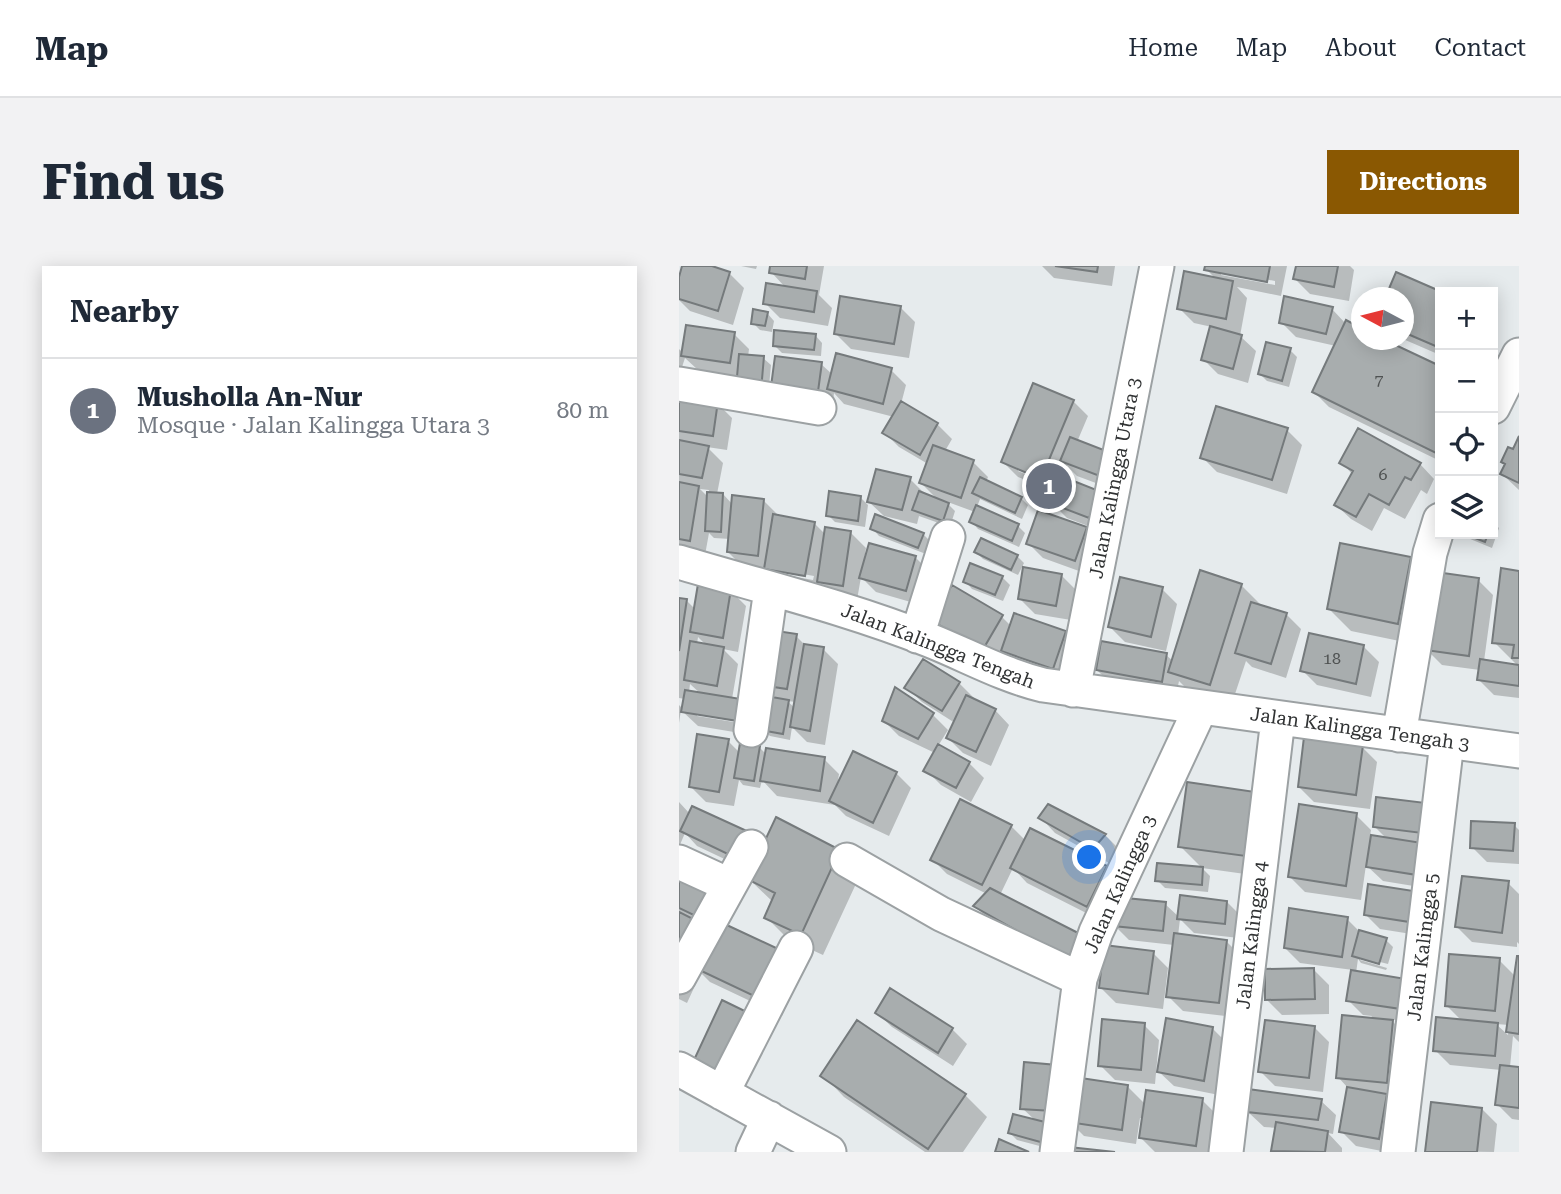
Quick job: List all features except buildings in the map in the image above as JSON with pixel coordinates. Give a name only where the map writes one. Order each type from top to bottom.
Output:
[{"type":"street","name":"Jalan Kalingga Utara 3","points":[[1073,690],[1157,266]]},
{"type":"street","points":[[1498,397],[1519,355]]},
{"type":"street","points":[[679,384],[819,408]]},
{"type":"street","points":[[1399,735],[1418,618],[1435,536]]},
{"type":"street","points":[[917,636],[949,537]]},
{"type":"street","name":"Jalan Kalingga Tengah","points":[[679,562],[829,605],[917,636],[1020,680],[1201,707]]},
{"type":"street","points":[[751,730],[771,589]]},
{"type":"street","name":"Jalan Kalingga Tengah 3","points":[[1201,707],[1519,751]]},
{"type":"street","name":"Jalan Kalingga 3","points":[[1058,1152],[1080,979],[1096,932],[1201,707]]},
{"type":"street","name":"Jalan Kalingga 4","points":[[1226,1152],[1278,719]]},
{"type":"street","name":"Jalan Kalingga 5","points":[[1398,1152],[1447,742]]},
{"type":"street","points":[[679,977],[751,848]]},
{"type":"street","points":[[848,860],[941,914],[1080,979]]},
{"type":"street","points":[[679,862],[729,885]]},
{"type":"street","points":[[722,1093],[796,948]]},
{"type":"street","points":[[679,1069],[829,1152]]},
{"type":"street","points":[[753,1152],[769,1118]]},
{"type":"place","name":"Musholla An-Nur","points":[[1049,486]]}]
